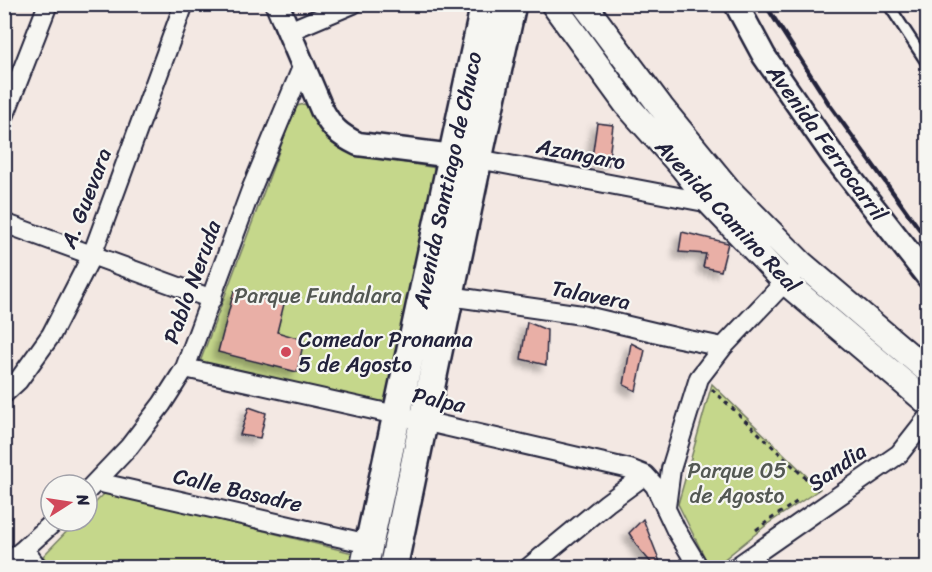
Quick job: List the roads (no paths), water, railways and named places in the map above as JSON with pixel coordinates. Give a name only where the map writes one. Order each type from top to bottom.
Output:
[{"type":"main road","name":"Avenida Santiago de Chuco","points":[[393,567],[449,296],[485,4]]},
{"type":"main road","name":"Avenida Santiago de Chuco","points":[[366,556],[397,416],[465,157],[512,4]]},
{"type":"main road","name":"Avenida Camino Real","points":[[553,4],[626,105],[682,167],[710,203],[785,282],[927,403]]},
{"type":"main road","name":"Avenida Camino Real","points":[[584,4],[661,107],[729,190],[802,264],[927,371]]},
{"type":"street","points":[[4,117],[48,4]]},
{"type":"street","name":"A. Guevara","points":[[4,394],[18,381],[51,335],[92,255],[184,4]]},
{"type":"street","points":[[277,4],[330,125],[343,136],[358,144],[465,157]]},
{"type":"street","points":[[289,31],[353,4]]},
{"type":"street","name":"Avenida Ferrocarril","points":[[736,4],[764,56],[834,157],[927,277]]},
{"type":"street","name":"Pablo Neruda","points":[[99,479],[129,447],[162,405],[185,368],[251,190],[303,65]]},
{"type":"street","name":"Azangaro","points":[[465,157],[710,203]]},
{"type":"street","points":[[4,223],[212,299]]},
{"type":"street","points":[[666,507],[671,469],[699,378],[723,347],[802,264]]},
{"type":"street","name":"Talavera","points":[[449,296],[582,315],[723,347]]},
{"type":"street","name":"Palpa","points":[[185,368],[630,469],[645,475]]},
{"type":"street","name":"Sandia","points":[[735,567],[899,454],[927,417]]},
{"type":"street","points":[[528,567],[607,502],[645,475],[656,486],[676,530],[699,567]]},
{"type":"street","name":"Calle Basadre","points":[[99,489],[366,556]]},
{"type":"street","points":[[4,565],[42,533]]},
{"type":"street","points":[[24,549],[38,567]]},
{"type":"lane","points":[[888,4],[927,65]]},
{"type":"railway","points":[[765,4],[829,104],[928,241]]},
{"type":"place","name":"Comedor Pronama 5 de Agosto","points":[[286,352]]},
{"type":"park label","name":"Parque Fundalara","points":[[318,295]]},
{"type":"park label","name":"Parque 05 de Agosto","points":[[737,482]]}]
